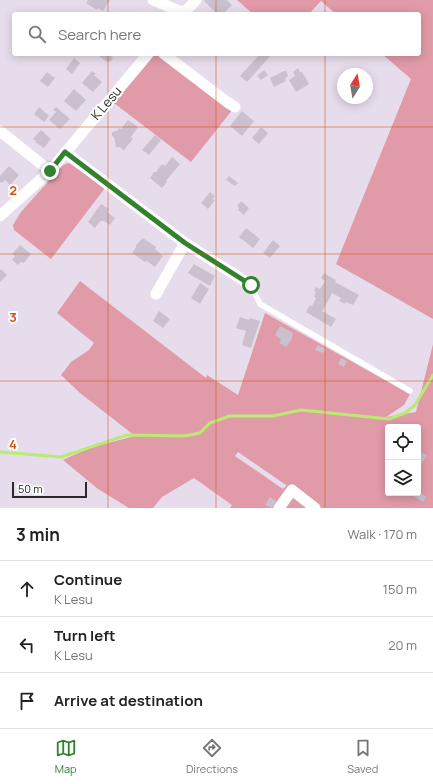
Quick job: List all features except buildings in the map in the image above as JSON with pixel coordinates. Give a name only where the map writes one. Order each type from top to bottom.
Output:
[{"type":"street","points":[[154,0],[179,12]]},
{"type":"street","points":[[185,12],[196,0]]},
{"type":"street","name":"K Lesu","points":[[0,216],[50,171],[146,56]]},
{"type":"street","points":[[167,56],[235,107]]},
{"type":"street","points":[[0,131],[50,171]]},
{"type":"street","points":[[65,152],[185,243],[251,285]]},
{"type":"street","points":[[156,294],[185,243]]},
{"type":"street","points":[[279,508],[292,490],[315,508]]},
{"type":"lane","points":[[251,285],[260,304],[410,391]]},
{"type":"shaded area","points":[[237,0],[433,0],[433,319],[336,264],[411,79],[384,56],[421,56],[421,12],[334,12],[321,1],[311,12],[251,12]]},
{"type":"shaded area","points":[[153,56],[163,56],[233,109],[191,162],[114,103]]},
{"type":"shaded area","points":[[69,163],[105,188],[51,259],[14,230],[13,225],[21,212],[63,165]]},
{"type":"shaded area","points":[[80,281],[206,378],[207,375],[238,395],[265,313],[410,394],[404,405],[386,417],[416,412],[433,344],[433,508],[230,508],[232,505],[194,478],[162,497],[153,508],[129,508],[98,489],[63,460],[89,448],[135,436],[80,393],[61,375],[71,362],[89,350],[94,343],[57,313]],"holes":[[[238,452],[286,485],[283,489],[235,456]]]},
{"type":"waterway","points":[[0,452],[61,457],[127,435],[184,436],[200,433],[210,423],[230,416],[273,416],[301,410],[389,419],[405,413],[415,405],[433,375]]},
{"type":"route","points":[[50,171],[65,152],[185,243],[251,285]]}]
